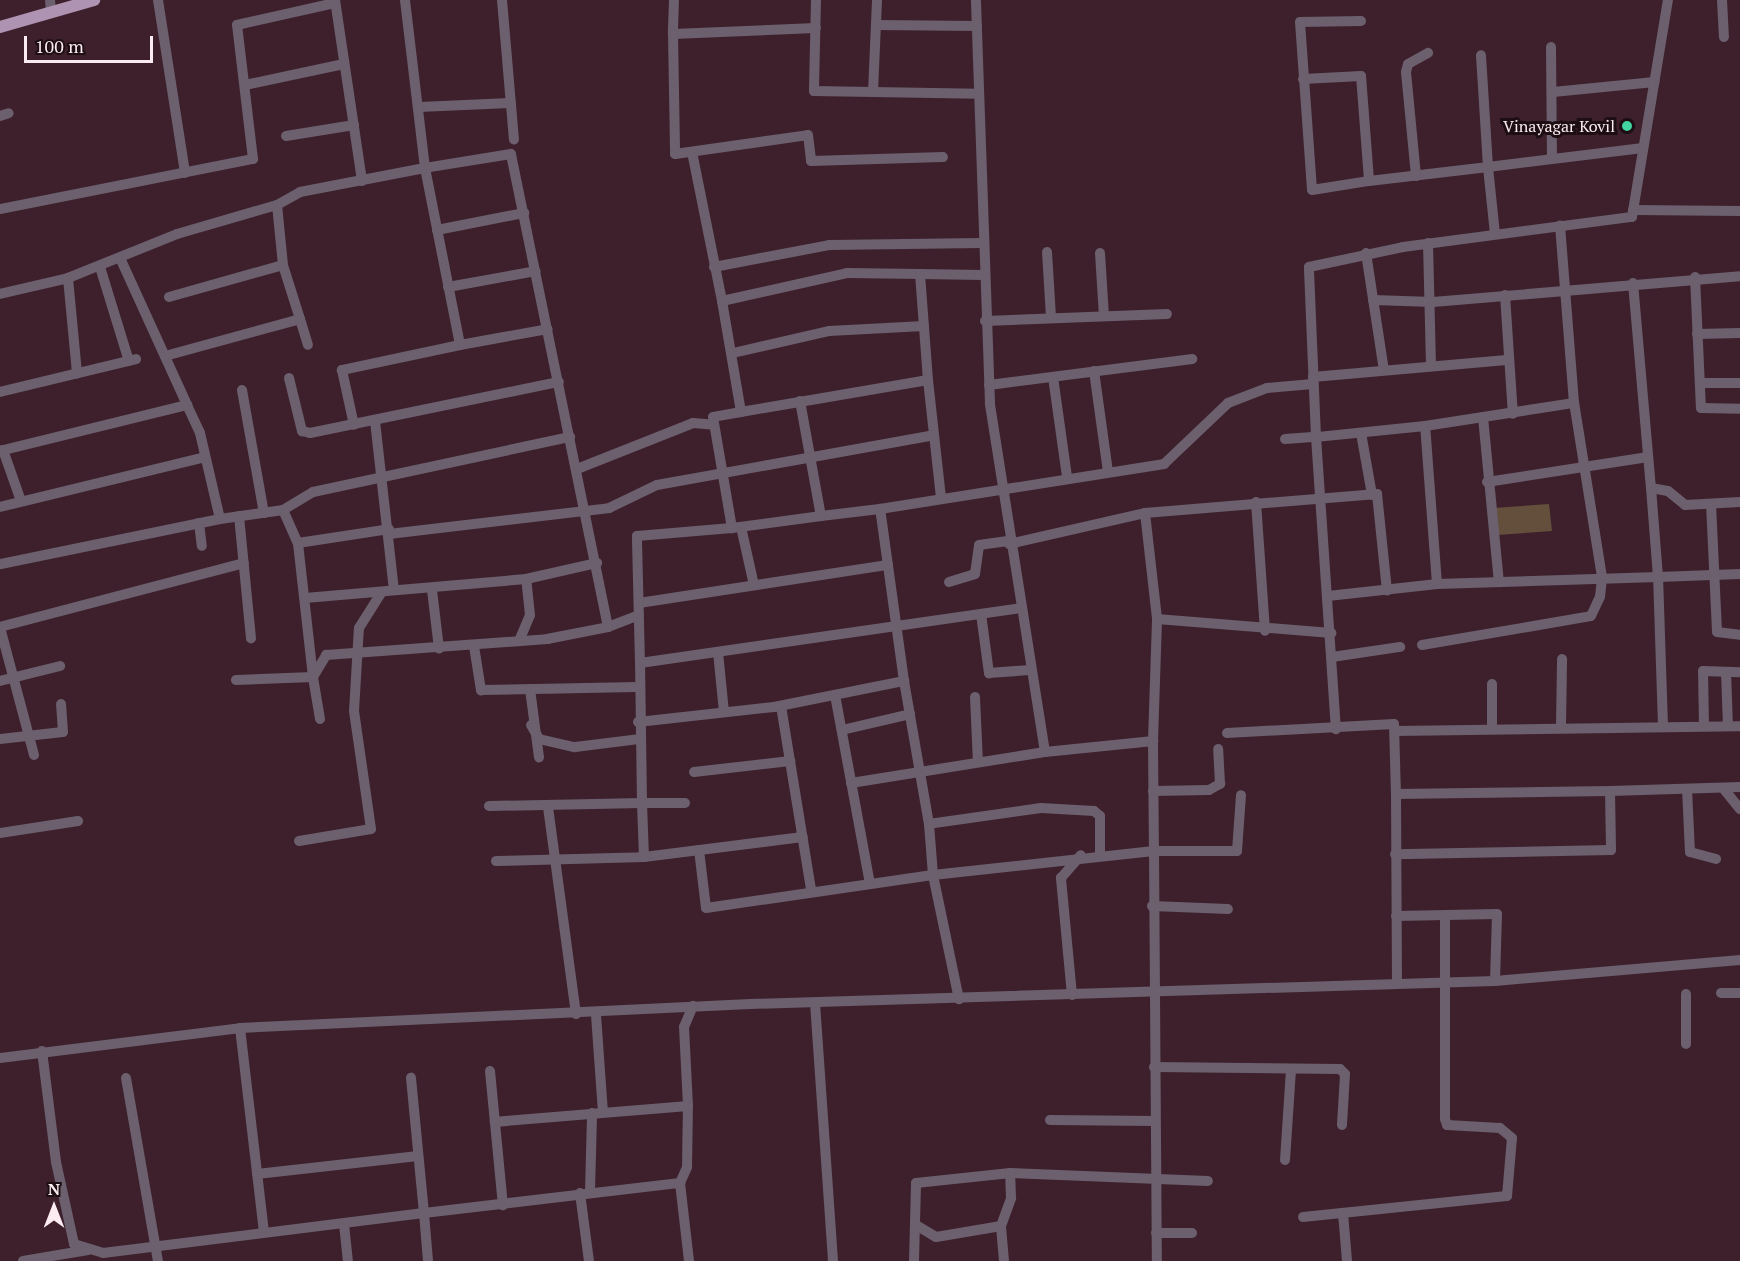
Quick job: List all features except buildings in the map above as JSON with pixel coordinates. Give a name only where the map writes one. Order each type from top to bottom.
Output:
[{"type":"main road","points":[[0,27],[50,6],[94,0]]},
{"type":"street","points":[[158,0],[185,172]]},
{"type":"street","points":[[405,0],[425,168],[460,345]]},
{"type":"street","points":[[502,0],[514,140]]},
{"type":"street","points":[[674,0],[675,154],[808,135],[811,161],[942,157]]},
{"type":"street","points":[[816,0],[814,91],[978,94]]},
{"type":"street","points":[[873,92],[877,0]]},
{"type":"street","points":[[976,0],[981,243],[989,385],[999,487],[1045,752]]},
{"type":"street","points":[[1336,729],[1316,437],[1309,267],[1366,253],[1428,243],[1632,217],[1668,0]]},
{"type":"street","points":[[1722,0],[1724,37]]},
{"type":"street","points":[[0,209],[253,159],[237,25],[335,2],[362,181]]},
{"type":"street","points":[[1361,21],[1300,22],[1312,190],[1643,148]]},
{"type":"street","points":[[876,25],[976,26]]},
{"type":"street","points":[[673,34],[816,28]]},
{"type":"street","points":[[1551,46],[1552,158]]},
{"type":"street","points":[[1416,176],[1406,72],[1408,64],[1428,53]]},
{"type":"street","points":[[1481,55],[1495,234]]},
{"type":"street","points":[[245,85],[344,64]]},
{"type":"street","points":[[1303,79],[1361,76],[1369,181]]},
{"type":"street","points":[[1552,92],[1655,82]]},
{"type":"street","points":[[419,107],[510,103]]},
{"type":"street","points":[[286,136],[354,125]]},
{"type":"street","points":[[692,152],[733,353],[741,412]]},
{"type":"street","points":[[0,294],[68,278],[121,260],[177,234],[277,205],[300,192],[511,154],[586,508],[608,627]]},
{"type":"street","points":[[277,205],[283,264],[308,345]]},
{"type":"street","points":[[1633,210],[1740,211]]},
{"type":"street","points":[[437,230],[524,213]]},
{"type":"street","points":[[1422,645],[1591,616],[1602,577],[1574,403],[1560,226]]},
{"type":"street","points":[[714,267],[829,245],[981,243]]},
{"type":"street","points":[[1428,243],[1433,302],[1431,363]]},
{"type":"street","points":[[1047,252],[1051,318]]},
{"type":"street","points":[[1100,253],[1104,316]]},
{"type":"street","points":[[1366,253],[1384,370]]},
{"type":"street","points":[[121,260],[187,405],[205,458],[220,519]]},
{"type":"street","points":[[169,297],[283,264]]},
{"type":"street","points":[[0,392],[132,360],[100,267]]},
{"type":"street","points":[[448,287],[536,271]]},
{"type":"street","points":[[722,301],[847,273],[983,275]]},
{"type":"street","points":[[920,274],[928,380],[941,498]]},
{"type":"street","points":[[1373,300],[1433,302],[1695,277],[1740,276]]},
{"type":"street","points":[[1695,277],[1701,408],[1740,409]]},
{"type":"street","points":[[68,278],[77,374]]},
{"type":"street","points":[[1633,283],[1658,577],[1663,726]]},
{"type":"street","points":[[1505,295],[1513,414]]},
{"type":"street","points":[[985,321],[1167,314]]},
{"type":"street","points":[[165,356],[300,320]]},
{"type":"street","points":[[733,353],[829,331],[924,326]]},
{"type":"street","points":[[354,425],[342,370],[548,329]]},
{"type":"street","points":[[1697,334],[1740,333]]},
{"type":"street","points":[[989,385],[1191,359]]},
{"type":"street","points":[[644,857],[637,687],[640,663],[637,536],[736,527],[880,509],[999,487],[1164,464],[1228,403],[1267,388],[1431,363],[1509,360]]},
{"type":"street","points":[[1094,372],[1108,472]]},
{"type":"street","points":[[1053,377],[1067,477]]},
{"type":"street","points":[[289,378],[302,431],[375,421],[559,382]]},
{"type":"street","points":[[754,585],[721,472],[713,417],[928,380]]},
{"type":"street","points":[[1700,383],[1738,383]]},
{"type":"street","points":[[242,390],[264,513]]},
{"type":"street","points":[[800,401],[821,516]]},
{"type":"street","points":[[1286,439],[1425,426],[1574,403]]},
{"type":"street","points":[[21,501],[2,450],[187,405]]},
{"type":"street","points":[[1483,417],[1487,483],[1499,582]]},
{"type":"street","points":[[375,421],[394,590]]},
{"type":"street","points":[[578,469],[693,423],[714,425]]},
{"type":"street","points":[[1425,426],[1437,584]]},
{"type":"street","points":[[1361,433],[1372,495]]},
{"type":"street","points":[[298,543],[586,508],[609,508],[643,488],[810,454],[934,435]]},
{"type":"street","points":[[0,564],[199,523],[283,510],[313,492],[383,479],[570,437]]},
{"type":"street","points":[[1487,483],[1648,457]]},
{"type":"street","points":[[0,507],[205,458]]},
{"type":"street","points":[[1651,488],[1668,490],[1685,505],[1740,502]]},
{"type":"street","points":[[949,582],[975,574],[979,545],[1008,543],[1145,513],[1256,502],[1377,494],[1386,590]]},
{"type":"street","points":[[1256,502],[1265,631]]},
{"type":"street","points":[[1711,504],[1717,632],[1740,635]]},
{"type":"street","points":[[880,509],[904,681],[929,824],[933,874],[959,999]]},
{"type":"street","points":[[283,510],[298,543],[313,677],[320,718]]},
{"type":"street","points":[[1145,513],[1157,619],[1153,741],[1152,906],[1158,994],[1154,1067],[1157,1261]]},
{"type":"street","points":[[239,516],[252,638]]},
{"type":"street","points":[[199,523],[202,546]]},
{"type":"street","points":[[34,755],[0,626],[244,563]]},
{"type":"street","points":[[305,598],[381,593],[394,590],[432,590],[526,579],[597,563]]},
{"type":"street","points":[[639,603],[888,565]]},
{"type":"street","points":[[1328,596],[1437,584],[1740,574]]},
{"type":"street","points":[[519,641],[530,615],[526,579]]},
{"type":"street","points":[[432,590],[439,649]]},
{"type":"street","points":[[299,841],[371,829],[354,711],[359,628],[381,593]]},
{"type":"street","points":[[640,663],[1020,608]]},
{"type":"street","points":[[981,614],[989,673],[1030,670]]},
{"type":"street","points":[[313,677],[326,655],[439,649],[519,641],[608,627],[639,615]]},
{"type":"street","points":[[1157,619],[1265,631],[1330,633]]},
{"type":"street","points":[[474,646],[481,690],[637,687]]},
{"type":"street","points":[[1332,657],[1400,647]]},
{"type":"street","points":[[718,652],[724,712]]},
{"type":"street","points":[[1561,726],[1562,659]]},
{"type":"street","points":[[0,681],[60,666]]},
{"type":"street","points":[[1704,726],[1704,671],[1740,672]]},
{"type":"street","points":[[1726,672],[1728,726]]},
{"type":"street","points":[[236,680],[313,677]]},
{"type":"street","points":[[638,722],[781,706],[904,681]]},
{"type":"street","points":[[1492,684],[1492,726]]},
{"type":"street","points":[[530,689],[531,725],[539,757]]},
{"type":"street","points":[[835,695],[870,883]]},
{"type":"street","points":[[975,697],[978,762]]},
{"type":"street","points":[[0,739],[28,732],[63,732],[61,704]]},
{"type":"street","points":[[781,706],[811,890]]},
{"type":"street","points":[[842,730],[910,714]]},
{"type":"street","points":[[1227,733],[1336,729],[1394,724],[1397,984]]},
{"type":"street","points":[[531,725],[540,739],[575,747],[639,739]]},
{"type":"street","points":[[1395,731],[1492,726],[1740,726]]},
{"type":"street","points":[[851,783],[920,770],[1045,752],[1153,741]]},
{"type":"street","points":[[1153,791],[1209,790],[1220,784],[1218,749]]},
{"type":"street","points":[[694,772],[790,761]]},
{"type":"street","points":[[1396,794],[1740,787]]},
{"type":"street","points":[[1723,788],[1740,808]]},
{"type":"street","points":[[1687,789],[1690,852],[1716,859]]},
{"type":"street","points":[[1395,854],[1611,850],[1610,791]]},
{"type":"street","points":[[699,850],[706,908],[811,890],[1081,855],[1154,850],[1238,851],[1241,795]]},
{"type":"street","points":[[489,806],[548,807],[686,803]]},
{"type":"street","points":[[548,807],[557,859],[576,1014]]},
{"type":"street","points":[[929,824],[1041,808],[1094,811],[1100,816],[1100,854]]},
{"type":"street","points":[[0,833],[78,821]]},
{"type":"street","points":[[496,861],[644,857],[803,837]]},
{"type":"street","points":[[1072,995],[1062,878],[1081,855]]},
{"type":"street","points":[[1152,906],[1228,909]]},
{"type":"street","points":[[1396,916],[1497,914],[1495,981]]},
{"type":"street","points":[[1303,1217],[1507,1196],[1512,1138],[1500,1128],[1447,1125],[1445,1119],[1447,983],[1445,915]]},
{"type":"street","points":[[0,1058],[240,1028],[596,1015],[693,1006],[1158,994],[1495,981],[1740,960]]},
{"type":"street","points":[[1721,993],[1740,993]]},
{"type":"street","points":[[1686,994],[1686,1044]]},
{"type":"street","points":[[815,1004],[833,1261]]},
{"type":"street","points":[[689,1261],[680,1183],[687,1167],[688,1106],[684,1027],[693,1006]]},
{"type":"street","points":[[589,1261],[585,1193],[597,1113],[596,1015]]},
{"type":"street","points":[[240,1028],[264,1233]]},
{"type":"street","points":[[42,1051],[56,1161],[74,1244],[103,1253],[156,1244],[344,1224],[680,1183]]},
{"type":"street","points":[[1154,1067],[1344,1070],[1342,1125]]},
{"type":"street","points":[[1285,1160],[1291,1069]]},
{"type":"street","points":[[490,1071],[503,1205]]},
{"type":"street","points":[[126,1078],[158,1261]]},
{"type":"street","points":[[411,1078],[428,1261]]},
{"type":"street","points":[[495,1122],[688,1106]]},
{"type":"street","points":[[1050,1120],[1155,1121]]},
{"type":"street","points":[[257,1174],[417,1156]]},
{"type":"street","points":[[1004,1261],[1001,1226],[1011,1198],[1010,1173]]},
{"type":"street","points":[[914,1261],[915,1183],[1010,1173],[1208,1181]]},
{"type":"street","points":[[1343,1213],[1347,1261]]},
{"type":"street","points":[[344,1224],[348,1261]]},
{"type":"street","points":[[915,1225],[936,1237],[1001,1226]]},
{"type":"street","points":[[1156,1233],[1191,1233]]},
{"type":"street","points":[[23,1261],[91,1249]]},
{"type":"shaded area","points":[[1549,504],[1552,531],[1497,535],[1494,508]]},
{"type":"place","name":"Vinayagar Kovil","points":[[1627,126]]}]
